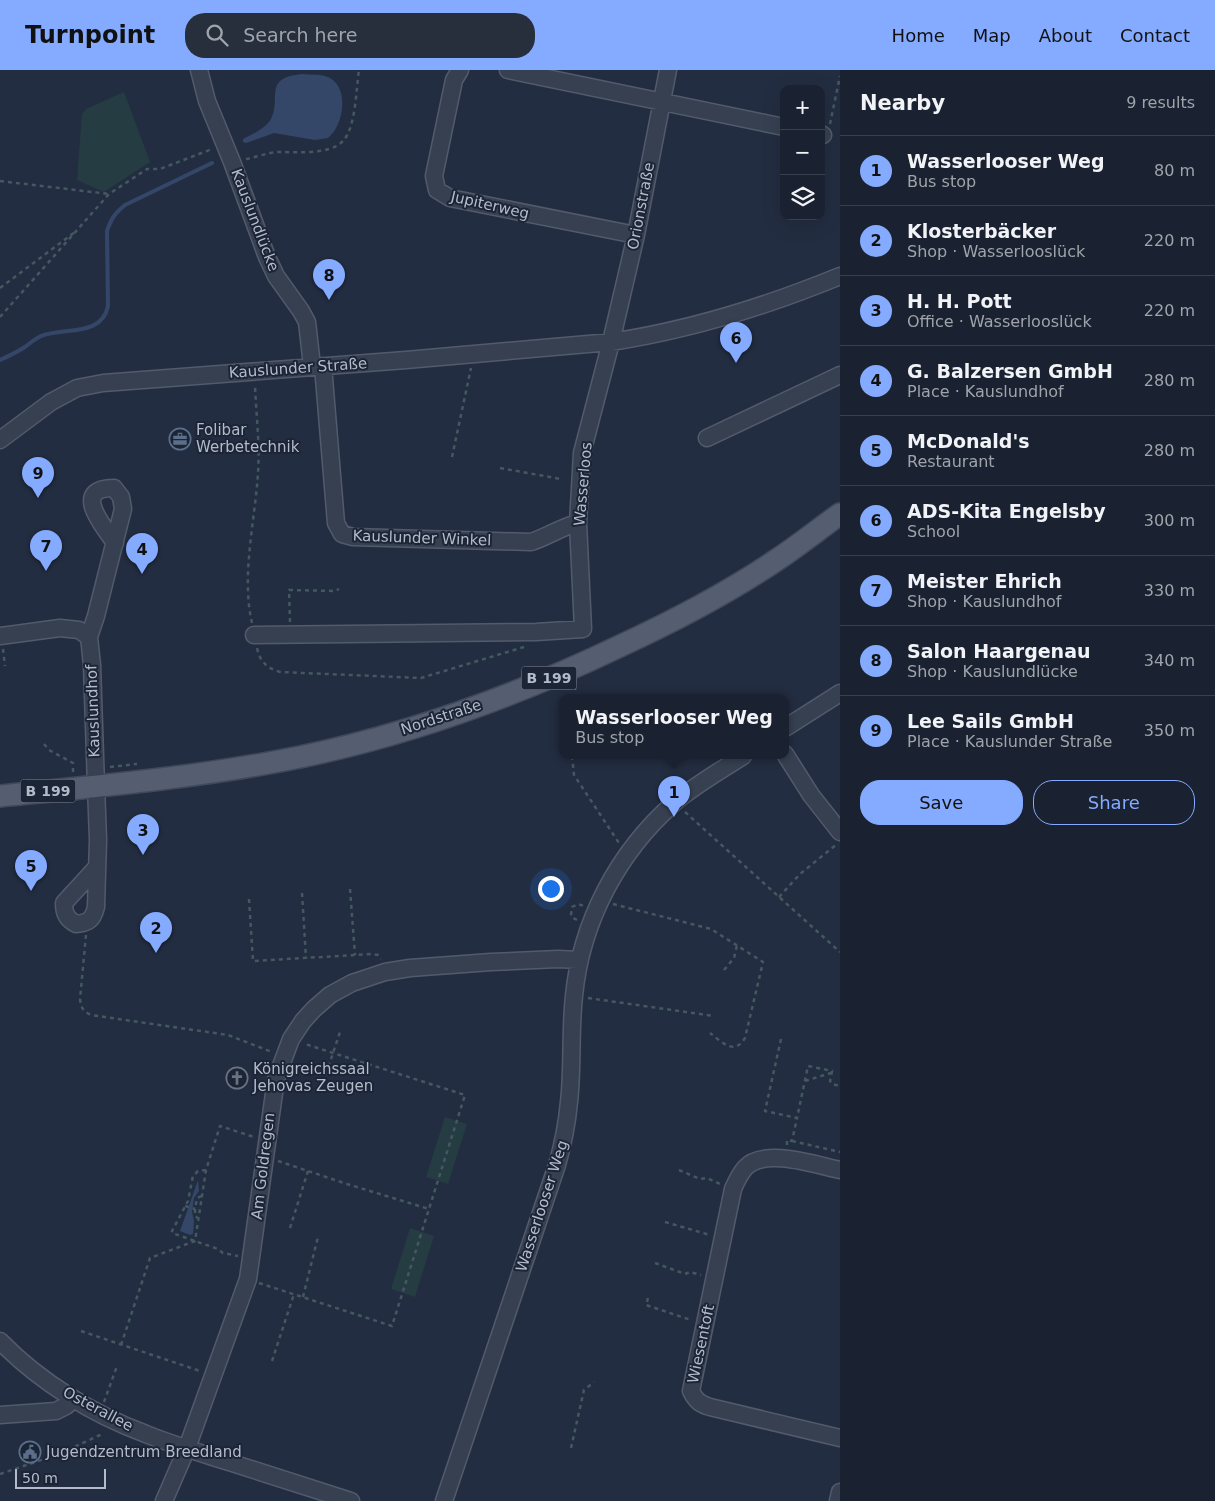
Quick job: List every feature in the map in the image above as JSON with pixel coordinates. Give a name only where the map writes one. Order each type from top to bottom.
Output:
[{"type":"main road","name":"Nordstraße","points":[[0,796],[96,777],[227,770],[300,757],[361,742],[505,697],[638,638],[717,596],[777,560],[840,514]]},
{"type":"street","name":"Kauslundlücke","points":[[199,70],[207,101],[267,257],[276,276],[307,322],[318,366]]},
{"type":"street","name":"Jupiterweg","points":[[460,70],[454,80],[434,176],[437,190],[450,198],[636,235]]},
{"type":"street","points":[[508,70],[780,126]]},
{"type":"street","name":"Orionstraße","points":[[611,342],[636,235],[668,70]]},
{"type":"street","name":"Kauslunder Straße","points":[[0,440],[51,402],[77,388],[103,382],[611,342],[640,337],[734,314],[840,276]]},
{"type":"street","name":"Wasserloos","points":[[290,635],[536,632],[583,629],[578,523],[582,453],[611,342]]},
{"type":"street","name":"Kauslunder Winkel","points":[[318,366],[336,523],[342,534],[353,537],[531,542],[565,526],[578,523]]},
{"type":"street","points":[[707,438],[840,375]]},
{"type":"street","name":"Kauslundhof","points":[[97,867],[96,777],[92,665],[89,637],[115,543]]},
{"type":"street","points":[[0,636],[60,628],[79,630],[89,637]]},
{"type":"street","points":[[254,635],[290,635]]},
{"type":"street","points":[[789,725],[840,693]]},
{"type":"street","name":"Wasserlooser Weg","points":[[444,1501],[557,1165],[565,1133],[570,1100],[574,996],[579,960],[586,936],[600,901],[627,854],[646,830],[675,802],[701,782],[738,759]]},
{"type":"street","points":[[788,759],[811,795],[840,832]]},
{"type":"street","name":"Am Goldregen","points":[[164,1501],[187,1448],[248,1279],[274,1086],[291,1040],[308,1015],[330,996],[352,983],[385,972],[410,968],[491,962],[579,960]]},
{"type":"street","name":"Wiesentoft","points":[[785,1159],[768,1158],[755,1161],[745,1168],[733,1189],[691,1391],[694,1398],[700,1404],[840,1438]]},
{"type":"street","points":[[785,1159],[840,1170]]},
{"type":"street","name":"Osterallee","points":[[0,1341],[35,1372],[74,1399],[104,1415],[146,1434],[351,1501]]},
{"type":"street","points":[[0,1415],[56,1411],[74,1399]]},
{"type":"street","points":[[838,1501],[840,1492]]},
{"type":"path","points":[[232,162],[279,152],[292,153],[326,150],[343,141],[352,118],[359,70]]},
{"type":"path","points":[[825,134],[829,132],[840,76]]},
{"type":"path","points":[[0,317],[109,194],[148,169],[160,169],[225,144]]},
{"type":"path","points":[[0,181],[109,194]]},
{"type":"path","points":[[0,288],[79,228]]},
{"type":"path","points":[[452,457],[472,363],[472,354]]},
{"type":"path","points":[[254,371],[259,471],[249,564],[249,610],[259,656],[268,669],[280,672],[421,678],[526,646]]},
{"type":"path","points":[[500,468],[561,479]]},
{"type":"path","points":[[290,635],[290,590],[335,591],[338,589]]},
{"type":"path","points":[[44,744],[49,750],[72,763],[73,772]]},
{"type":"path","points":[[572,759],[574,775],[627,854]]},
{"type":"path","points":[[67,775],[73,772],[96,777],[142,763]]},
{"type":"path","points":[[675,802],[840,952]]},
{"type":"path","points":[[779,897],[800,874],[840,842]]},
{"type":"path","points":[[350,889],[354,955]]},
{"type":"path","points":[[302,893],[306,958]]},
{"type":"path","points":[[249,899],[253,961],[378,955],[382,960],[385,972]]},
{"type":"path","points":[[600,901],[712,929],[763,962],[745,1038],[742,1043],[732,1047],[727,1046],[710,1033]]},
{"type":"path","points":[[86,936],[80,1006],[84,1012],[91,1015],[228,1035],[326,1074],[340,1032]]},
{"type":"path","points":[[724,970],[734,958],[737,945]]},
{"type":"path","points":[[574,996],[714,1016]]},
{"type":"path","points":[[781,1039],[765,1111],[797,1118]]},
{"type":"path","points":[[248,1279],[392,1326],[465,1095],[291,1040]]},
{"type":"path","points":[[792,1142],[808,1066],[832,1071],[830,1081],[832,1084],[840,1086]]},
{"type":"path","points":[[805,1081],[831,1073]]},
{"type":"path","points":[[195,1241],[206,1170],[220,1126],[308,1171],[429,1209]]},
{"type":"path","points":[[785,1159],[787,1140],[840,1152]]},
{"type":"path","points":[[206,1170],[195,1173],[190,1183],[186,1206],[172,1234],[218,1249],[223,1253],[252,1258]]},
{"type":"path","points":[[679,1170],[700,1179],[707,1178],[733,1189]]},
{"type":"path","points":[[290,1228],[308,1171]]},
{"type":"path","points":[[199,1220],[195,1216],[194,1209],[197,1198],[202,1196]]},
{"type":"path","points":[[186,1206],[194,1209]]},
{"type":"path","points":[[665,1222],[708,1234]]},
{"type":"path","points":[[303,1297],[318,1237]]},
{"type":"path","points":[[122,1345],[150,1258],[195,1241]]},
{"type":"path","points":[[655,1263],[685,1274],[690,1272]]},
{"type":"path","points":[[272,1362],[294,1294]]},
{"type":"path","points":[[648,1298],[646,1304],[705,1324]]},
{"type":"path","points":[[80,1331],[213,1375]]},
{"type":"path","points":[[0,1474],[59,1454],[100,1435],[106,1399],[117,1366]]},
{"type":"path","points":[[571,1448],[584,1390],[594,1382]]},
{"type":"green space","points":[[124,92],[150,162],[104,192],[77,180],[82,114],[86,109]]},
{"type":"green space","points":[[445,1117],[467,1124],[448,1184],[426,1177]]},
{"type":"green space","points":[[410,1228],[434,1236],[415,1297],[391,1289]]},
{"type":"water","points":[[302,74],[325,76],[332,79],[340,90],[342,105],[340,120],[332,134],[328,138],[315,140],[274,133],[246,143],[243,142],[243,139],[263,128],[271,119],[278,84],[290,76]]},
{"type":"water","points":[[198,1180],[199,1191],[194,1198],[192,1212],[194,1221],[193,1234],[190,1235],[180,1231]]},
{"type":"waterway","points":[[0,360],[22,349],[41,336],[90,327],[98,322],[104,316],[108,306],[107,231],[114,217],[125,205],[212,163]]},
{"type":"place","name":"Salon Haargenau","points":[[329,300]]},
{"type":"place","name":"ADS-Kita Engelsby","points":[[736,363]]},
{"type":"place","name":"Folibar Werbetechnik","points":[[180,439]]},
{"type":"place","name":"Lee Sails GmbH","points":[[38,498]]},
{"type":"place","name":"Meister Ehrich","points":[[46,571]]},
{"type":"place","name":"G. Balzersen GmbH","points":[[142,574]]},
{"type":"place","name":"Wasserlooser Weg","points":[[674,817]]},
{"type":"place","name":"H. H. Pott","points":[[143,855]]},
{"type":"place","name":"McDonald's","points":[[31,891]]},
{"type":"place","name":"Klosterbäcker","points":[[156,953]]},
{"type":"place","name":"Königreichssaal Jehovas Zeugen","points":[[237,1078]]},
{"type":"place","name":"Jugendzentrum Breedland","points":[[30,1452]]}]
